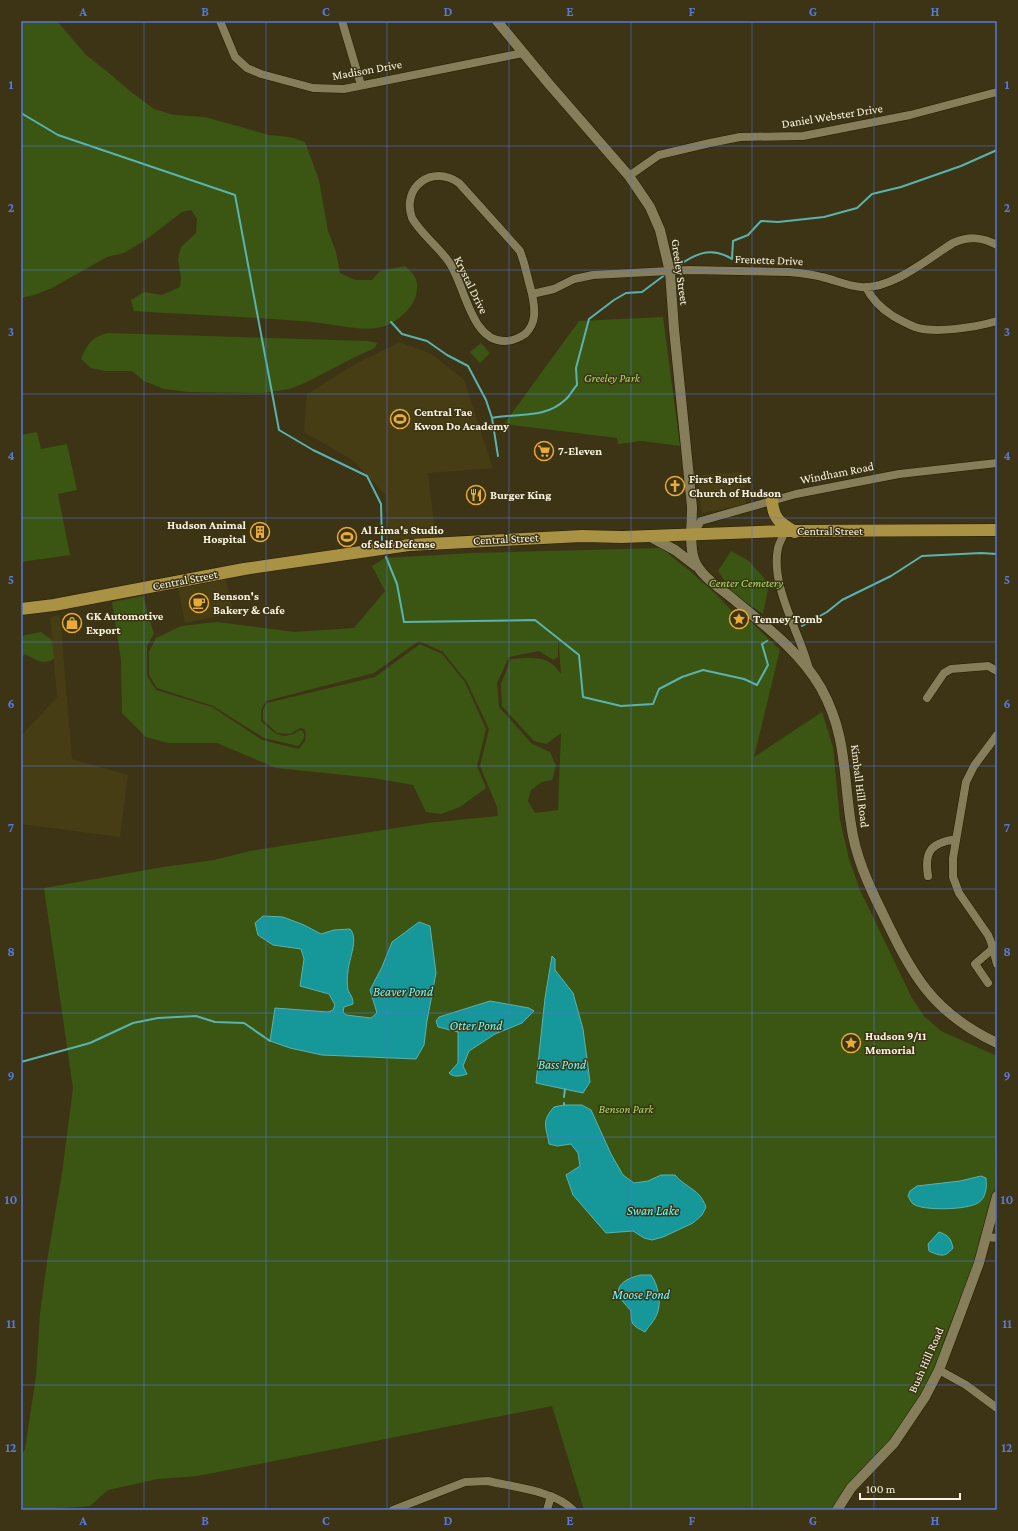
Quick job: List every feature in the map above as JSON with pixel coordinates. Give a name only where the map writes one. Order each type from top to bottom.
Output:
[{"type":"main road","points":[[772,500],[774,515],[790,532]]},
{"type":"main road","name":"Central Street","points":[[21,609],[54,605],[244,569],[409,545],[552,537],[790,532],[997,530]]},
{"type":"street","name":"Madison Drive","points":[[220,21],[235,57],[247,68],[261,74],[313,88],[336,89],[361,85],[522,53]]},
{"type":"street","points":[[342,21],[361,85]]},
{"type":"street","name":"Greeley Street","points":[[497,21],[522,53],[629,176],[650,207],[660,230],[670,272],[674,329],[692,507],[692,535]]},
{"type":"street","name":"Daniel Webster Drive","points":[[629,176],[659,155],[710,143],[740,137],[803,136],[910,114],[997,92]]},
{"type":"street","name":"Krystal Drive","points":[[438,176],[447,176],[459,182],[520,251],[532,294],[534,316],[532,324],[524,335],[512,341],[503,342],[494,340],[483,333],[475,321],[448,261],[412,218],[410,200],[418,184],[429,177],[438,176]]},
{"type":"street","name":"Frenette Drive","points":[[670,272],[688,270],[789,272],[820,276],[856,286],[866,287],[889,281],[904,275],[960,240],[976,238],[984,239],[997,245]]},
{"type":"street","points":[[532,294],[554,289],[584,276],[670,272]]},
{"type":"street","points":[[866,287],[873,299],[887,312],[922,329],[953,329],[997,321]]},
{"type":"street","name":"Windham Road","points":[[692,535],[701,521],[772,500],[826,487],[899,474],[997,463]]},
{"type":"street","points":[[790,532],[778,547],[776,557],[777,570],[782,596],[810,670]]},
{"type":"street","name":"Kimball Hill Road","points":[[692,535],[694,560],[700,568],[709,578],[786,646],[810,670],[831,708],[840,738],[846,769],[850,823],[857,854],[868,883],[902,953],[918,980],[939,1004],[975,1032],[997,1043]]},
{"type":"street","points":[[649,536],[675,550],[700,568]]},
{"type":"street","points":[[927,698],[944,673],[951,669],[988,666],[997,671]]},
{"type":"street","points":[[997,735],[974,766],[966,782],[956,840],[953,869],[956,885],[964,902],[984,928],[995,947],[997,964]]},
{"type":"street","points":[[928,876],[927,861],[934,846],[942,841],[956,840]]},
{"type":"street","points":[[988,983],[975,964],[995,947]]},
{"type":"street","name":"Bush Hill Road","points":[[837,1510],[851,1488],[884,1455],[908,1425],[939,1370],[965,1302],[986,1237],[997,1196]]},
{"type":"street","points":[[986,1237],[997,1238]]},
{"type":"street","points":[[939,1370],[966,1385],[997,1408]]},
{"type":"street","points":[[392,1510],[457,1485],[472,1481],[488,1481],[551,1496],[563,1501],[572,1510]]},
{"type":"street","points":[[548,1510],[551,1496]]},
{"type":"shaded area","points":[[400,342],[432,354],[464,380],[493,468],[428,473],[436,540],[390,543],[385,495],[354,461],[304,432],[307,394],[357,363]]},
{"type":"shaded area","points":[[743,472],[746,505],[702,513],[697,475]]},
{"type":"shaded area","points":[[226,578],[233,613],[185,623],[178,588]]},
{"type":"shaded area","points":[[60,615],[72,759],[128,775],[120,837],[21,824],[21,736],[57,697],[50,617]]},
{"type":"green space","points":[[21,21],[57,21],[86,55],[154,109],[174,115],[205,117],[269,135],[290,137],[305,142],[319,180],[328,231],[336,252],[340,273],[355,280],[372,280],[380,271],[405,266],[412,273],[417,282],[416,295],[412,305],[404,314],[390,324],[369,329],[291,320],[134,311],[131,300],[144,292],[162,295],[180,287],[181,278],[178,259],[181,247],[196,233],[197,219],[191,210],[182,212],[147,239],[124,253],[107,257],[52,288],[21,298]]},
{"type":"green space","name":"Greeley Park","points":[[663,317],[680,446],[642,441],[618,444],[617,438],[504,424],[579,321]]},
{"type":"green space","points":[[107,333],[368,341],[377,343],[375,348],[290,389],[263,393],[188,392],[164,389],[144,381],[132,371],[105,371],[91,368],[81,359],[83,353],[94,339]]},
{"type":"green space","points":[[481,343],[490,353],[480,363],[470,352]]},
{"type":"green space","points":[[37,432],[41,449],[67,444],[77,490],[58,494],[70,555],[21,562],[21,435]]},
{"type":"green space","name":"Benson Park","points":[[661,548],[716,594],[732,611],[751,622],[780,650],[754,757],[822,712],[833,747],[840,820],[849,859],[860,890],[912,998],[924,1016],[941,1031],[997,1056],[997,1157],[995,1161],[997,1164],[997,1176],[994,1193],[979,1241],[974,1273],[958,1305],[945,1337],[931,1379],[906,1423],[832,1510],[584,1510],[552,1406],[198,1476],[158,1479],[108,1490],[90,1506],[43,1510],[21,1510],[21,1456],[25,1449],[36,1376],[40,1313],[62,1173],[73,1088],[44,888],[163,867],[214,860],[250,851],[428,823],[498,816],[497,807],[480,766],[489,729],[467,682],[443,652],[419,641],[374,673],[266,701],[261,710],[261,721],[275,733],[283,736],[293,734],[300,730],[303,731],[304,737],[298,746],[264,738],[213,706],[157,688],[149,675],[149,652],[156,638],[181,626],[217,622],[294,632],[354,628],[385,591],[372,566],[385,558],[473,553]],"holes":[[[558,636],[561,674],[551,663],[545,660],[533,658],[511,659],[501,684],[502,706],[534,741],[546,744],[561,733],[558,810],[535,813],[528,801],[531,790],[542,782],[552,780],[556,766],[550,752],[532,744],[499,707],[497,683],[509,657],[539,651],[553,660],[558,657]]]},
{"type":"green space","name":"Center Cemetery","points":[[731,551],[749,561],[769,584],[763,614],[734,595],[718,571]]},
{"type":"green space","points":[[143,596],[154,634],[147,646],[147,676],[156,690],[212,707],[262,740],[299,749],[305,741],[306,732],[304,729],[300,728],[290,734],[277,733],[263,720],[263,710],[267,703],[375,677],[420,644],[442,654],[465,682],[486,729],[477,766],[486,788],[460,807],[441,814],[426,812],[413,785],[373,778],[276,768],[217,743],[168,743],[146,737],[122,713],[121,660],[112,602]]},
{"type":"green space","points":[[41,632],[52,640],[54,658],[51,661],[43,662],[25,654],[21,658],[21,637]]},
{"type":"water","name":"Beaver Pond","points":[[263,916],[283,917],[304,925],[321,934],[334,930],[350,929],[353,933],[354,943],[347,975],[347,983],[353,1004],[344,1007],[343,1012],[346,1015],[371,1018],[377,1013],[370,990],[382,967],[392,942],[419,922],[430,926],[436,973],[424,1045],[416,1059],[322,1055],[290,1048],[270,1041],[275,1008],[328,1012],[333,1010],[335,1005],[329,994],[300,986],[304,959],[301,949],[273,945],[258,935],[255,923]]},
{"type":"water","name":"Bass Pond","points":[[552,956],[555,959],[555,970],[573,993],[583,1029],[590,1082],[583,1093],[536,1083],[545,998]]},
{"type":"water","name":"Otter Pond","points":[[490,1001],[529,1008],[534,1011],[522,1023],[495,1034],[469,1051],[463,1066],[467,1074],[458,1076],[451,1075],[449,1073],[458,1063],[458,1032],[438,1027],[436,1021],[439,1017]]},
{"type":"water","name":"Swan Lake","points":[[564,1105],[582,1105],[591,1110],[611,1154],[623,1175],[634,1183],[648,1181],[661,1175],[675,1175],[679,1180],[700,1196],[706,1207],[702,1215],[693,1223],[663,1237],[652,1240],[644,1238],[633,1231],[606,1233],[573,1195],[566,1175],[580,1166],[578,1153],[571,1144],[557,1146],[549,1144],[546,1128],[547,1116],[554,1107]]},
{"type":"water","points":[[981,1176],[986,1178],[983,1198],[978,1203],[965,1207],[945,1209],[926,1208],[913,1204],[908,1196],[910,1191],[917,1186],[960,1181]]},
{"type":"water","points":[[939,1232],[949,1237],[953,1248],[945,1255],[939,1255],[929,1251],[928,1244]]},
{"type":"water","name":"Moose Pond","points":[[641,1275],[651,1275],[656,1283],[659,1299],[656,1316],[645,1332],[633,1324],[631,1319],[631,1311],[619,1296],[618,1291],[619,1287],[625,1281]]},
{"type":"waterway","points":[[21,113],[58,135],[235,195],[279,430],[313,450],[367,476],[381,504],[382,540]]},
{"type":"waterway","points":[[675,268],[688,259],[702,253],[716,253],[732,259],[733,241],[748,235],[761,221],[778,222],[824,217],[857,208],[872,194],[901,187],[961,166],[997,150]]},
{"type":"waterway","points":[[492,418],[540,413],[557,406],[565,400],[577,385],[576,368],[589,319],[614,300],[626,293],[642,292],[666,274]]},
{"type":"waterway","points":[[391,322],[402,334],[427,341],[447,355],[468,366],[486,400],[492,418],[498,456]]},
{"type":"waterway","points":[[802,626],[827,612],[842,600],[891,576],[922,556],[981,553],[997,554]]},
{"type":"waterway","points":[[386,557],[397,584],[404,622],[535,620],[579,655],[583,697],[621,706],[653,704],[659,689],[682,677],[703,670],[744,679],[757,685],[768,665],[762,644],[767,641]]},
{"type":"waterway","points":[[21,1062],[90,1043],[133,1023],[158,1018],[196,1016],[215,1022],[244,1023],[270,1041]]},
{"type":"waterway","points":[[564,1097],[565,1089]]},
{"type":"place","name":"Central Tae Kwon Do Academy","points":[[400,419]]},
{"type":"place","name":"7-Eleven","points":[[544,451]]},
{"type":"place","name":"First Baptist Church of Hudson","points":[[675,486]]},
{"type":"place","name":"Burger King","points":[[476,495]]},
{"type":"place","name":"Hudson Animal Hospital","points":[[260,532]]},
{"type":"place","name":"Al Lima's Studio of Self Defense","points":[[347,537]]},
{"type":"place","name":"Benson's Bakery & Cafe","points":[[199,603]]},
{"type":"place","name":"Tenney Tomb","points":[[739,619]]},
{"type":"place","name":"GK Automotive Export","points":[[72,623]]},
{"type":"place","name":"Hudson 9/11 Memorial","points":[[851,1043]]}]
